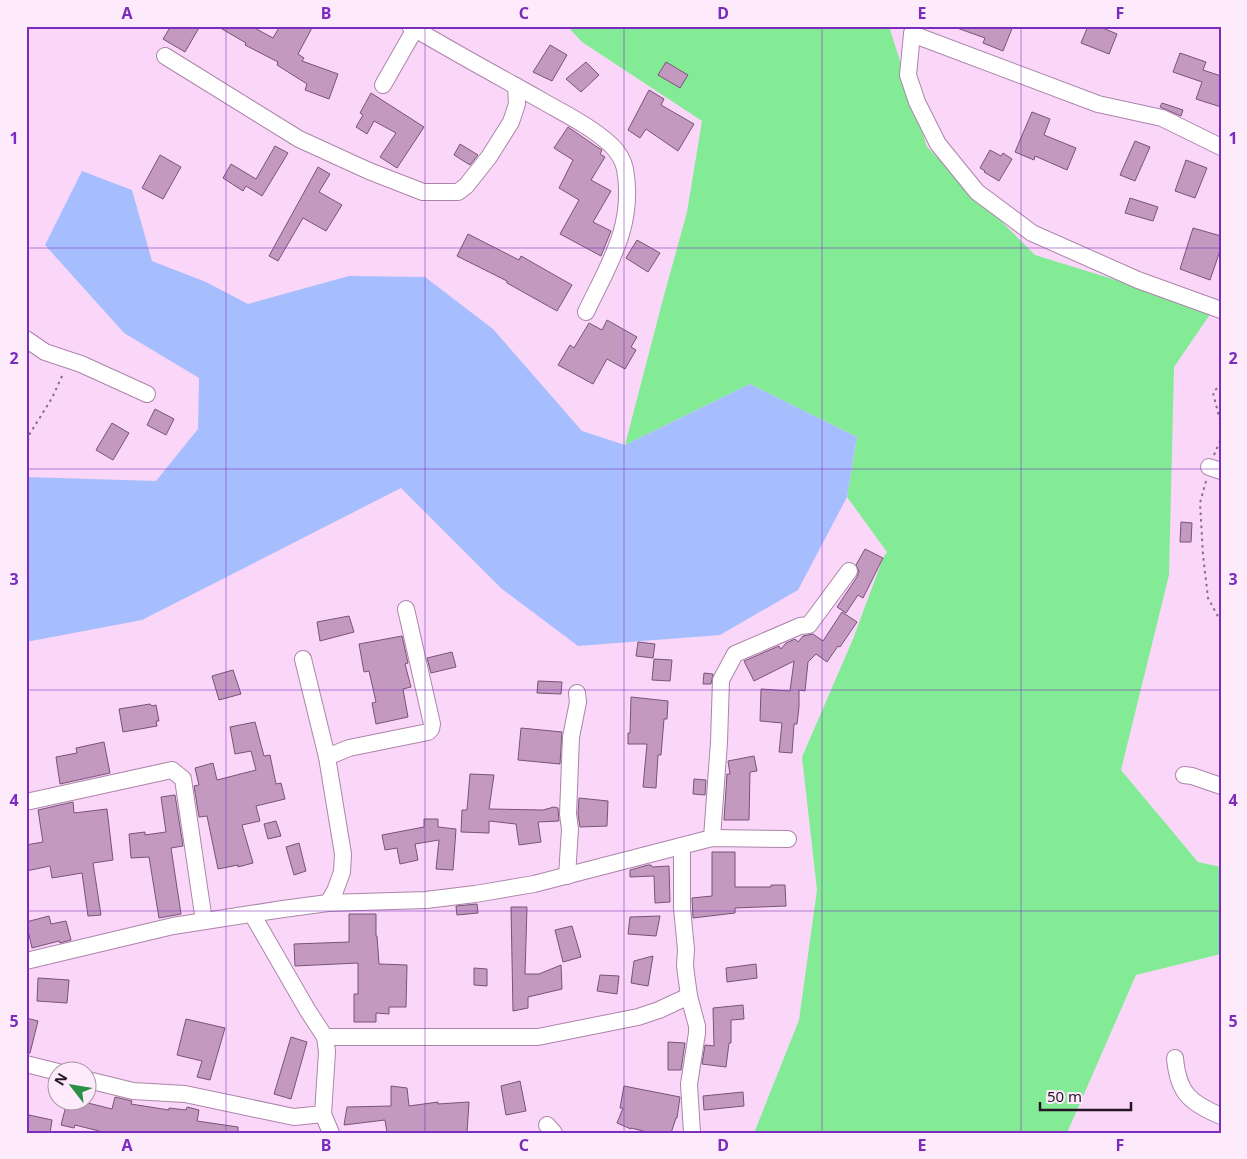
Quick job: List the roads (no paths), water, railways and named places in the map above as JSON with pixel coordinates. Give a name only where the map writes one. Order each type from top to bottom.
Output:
[{"type":"street","points":[[383,85],[412,28],[585,125],[612,146],[620,156],[624,168],[626,187],[624,226],[619,245],[586,312]]},
{"type":"street","points":[[1221,147],[1162,118],[1098,104],[913,30],[908,75],[917,102],[938,144],[977,192],[1032,233],[1138,280],[1221,310]]},
{"type":"street","points":[[165,56],[299,139],[369,171],[423,192],[458,192],[466,186],[489,157],[511,122],[517,104],[516,86]]},
{"type":"street","points":[[26,339],[45,352],[81,364],[146,394]]},
{"type":"street","points":[[712,838],[719,742],[721,680],[735,654],[800,626],[809,625],[848,571]]},
{"type":"street","points":[[327,757],[349,748],[428,732],[431,729],[432,724],[406,609]]},
{"type":"street","points":[[303,659],[327,757],[343,854],[342,872],[328,903]]},
{"type":"street","points":[[567,876],[570,829],[568,814],[571,737],[578,702],[577,693]]},
{"type":"street","points":[[26,802],[172,770],[183,779],[204,921]]},
{"type":"street","points":[[1184,775],[1221,786]]},
{"type":"street","points":[[26,961],[173,926],[204,921],[328,903],[395,902],[476,894],[534,884],[712,838],[788,839]]},
{"type":"street","points":[[682,846],[682,908],[686,949],[684,966],[697,1033],[690,1084],[692,1133]]},
{"type":"street","points":[[252,914],[325,1037],[327,1052],[323,1114],[331,1133]]},
{"type":"street","points":[[325,1037],[538,1037],[638,1017],[659,1010],[689,996]]},
{"type":"street","points":[[1175,1058],[1180,1085],[1192,1102],[1221,1116]]},
{"type":"street","points":[[26,1064],[48,1070]]},
{"type":"street","points":[[98,1082],[133,1091],[185,1094],[294,1117],[323,1114]]},
{"type":"water","points":[[82,171],[132,190],[152,261],[206,282],[248,304],[349,276],[425,277],[493,329],[582,431],[625,445],[750,384],[857,437],[847,497],[798,590],[720,635],[578,646],[502,589],[401,488],[142,620],[26,642],[26,477],[156,481],[198,429],[199,378],[124,333],[45,245]]}]
